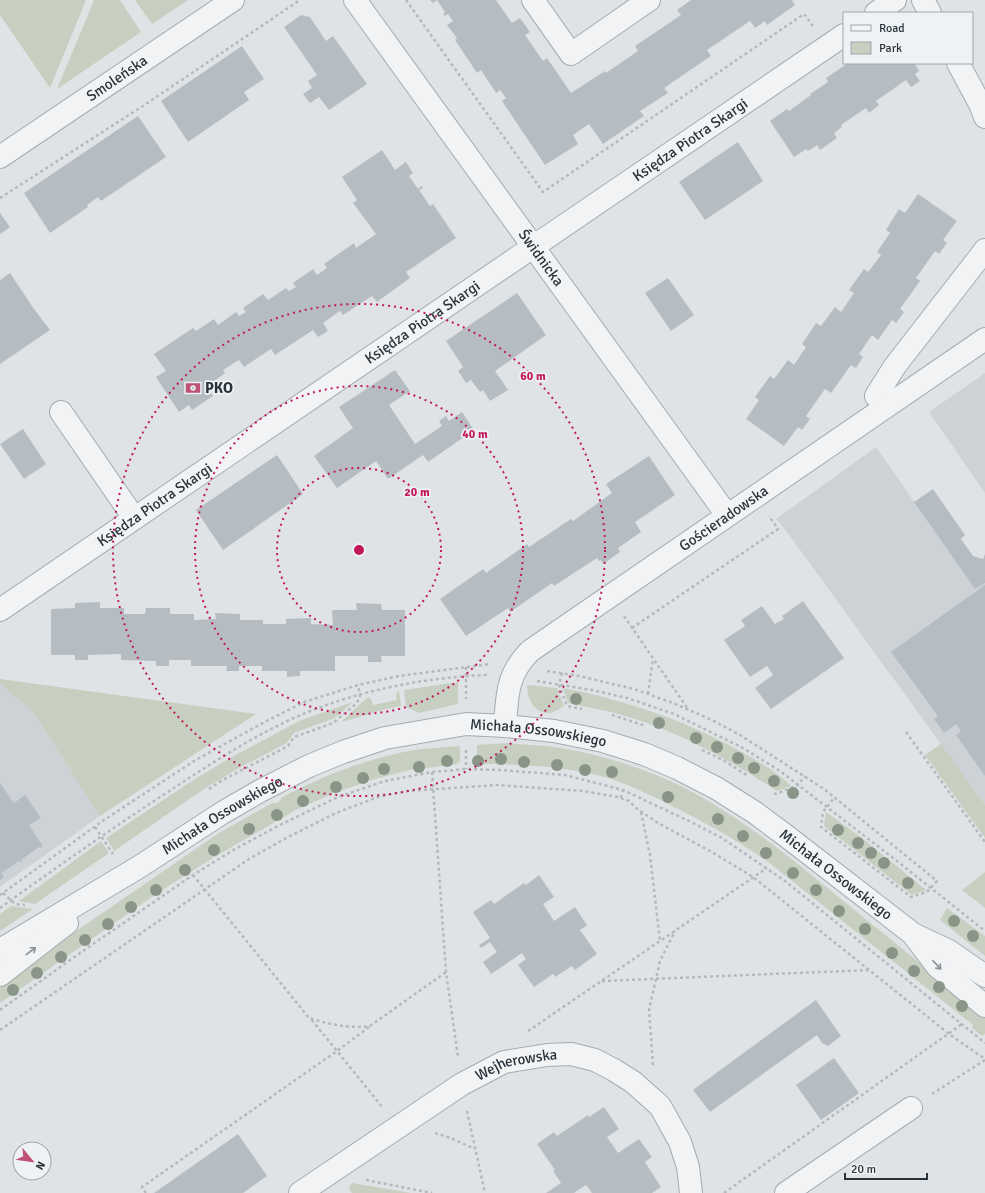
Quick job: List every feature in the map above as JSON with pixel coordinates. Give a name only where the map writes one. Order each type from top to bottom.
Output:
[{"type":"street","name":"Smoleńska","points":[[0,157],[233,0]]},
{"type":"street","name":"Świdnicka","points":[[355,0],[727,515]]},
{"type":"street","points":[[533,0],[570,54],[649,0]]},
{"type":"street","points":[[877,12],[895,0]]},
{"type":"street","points":[[923,0],[929,12]]},
{"type":"street","name":"Księdza Piotra Skargi","points":[[0,610],[843,36]]},
{"type":"street","points":[[958,64],[985,117]]},
{"type":"street","points":[[876,396],[895,366],[985,250]]},
{"type":"street","name":"Gościeradowska","points":[[505,726],[511,677],[517,666],[530,651],[985,339]]},
{"type":"street","points":[[61,412],[134,518]]},
{"type":"street","name":"Michała Ossowskiego","points":[[0,950],[139,867],[222,812],[309,766],[343,752],[385,738],[466,724],[554,731],[603,740],[644,754],[676,768],[716,788],[754,812],[913,934],[949,951],[985,976]]},
{"type":"street","name":"Michała Ossowskiego","points":[[0,975],[139,867]]},
{"type":"street","name":"Michała Ossowskiego","points":[[913,934],[937,966],[985,1006]]},
{"type":"street","name":"Wejherowska","points":[[300,1193],[462,1084],[504,1062],[547,1055],[571,1054],[595,1060],[614,1070],[633,1082],[660,1106],[672,1125],[680,1142],[688,1167],[691,1193]]},
{"type":"street","points":[[786,1193],[911,1108]]},
{"type":"path","points":[[0,198],[146,104],[300,0]]},
{"type":"path","points":[[406,0],[543,192],[804,14],[813,26]]},
{"type":"path","points":[[632,628],[778,529],[768,515]]},
{"type":"path","points":[[609,596],[688,710]]},
{"type":"path","points":[[648,694],[653,658]]},
{"type":"path","points":[[490,664],[493,659]]},
{"type":"path","points":[[0,908],[110,829],[200,770],[265,732],[306,713],[372,692],[423,682],[466,676],[493,675],[627,698],[674,714],[743,748],[780,771],[985,931]]},
{"type":"path","points":[[906,732],[985,842]]},
{"type":"path","points":[[0,1010],[193,875],[235,849],[338,797],[385,781],[432,772],[466,769],[500,770],[565,775],[623,790],[715,835],[785,881],[984,1042]]},
{"type":"path","points":[[432,772],[446,972],[462,1084],[485,1193]]},
{"type":"path","points":[[0,1030],[249,859],[288,837],[336,813],[378,797],[434,788],[497,785],[582,791],[622,798],[658,823],[710,851],[753,878],[871,970],[949,1034],[985,1059],[911,1108]]},
{"type":"path","points":[[622,798],[623,790]]},
{"type":"path","points":[[834,798],[823,812],[821,827],[911,897],[927,892],[937,881]]},
{"type":"path","points":[[641,812],[650,855],[660,941]]},
{"type":"path","points":[[523,1034],[767,868]]},
{"type":"path","points":[[193,875],[393,1121],[411,1131],[439,1134],[475,1149]]},
{"type":"path","points":[[653,1069],[649,1010],[660,961],[676,930]]},
{"type":"path","points":[[601,981],[871,970]]},
{"type":"path","points":[[146,1193],[142,1187],[337,1051],[446,972]]},
{"type":"path","points":[[309,1018],[338,1025],[361,1028],[370,1026]]},
{"type":"path","points":[[724,1193],[962,1024]]},
{"type":"path","points":[[330,1173],[432,1193]]},
{"type":"shaded area","points":[[985,373],[985,493],[929,412]]},
{"type":"shaded area","points":[[876,447],[975,589],[985,583],[985,805],[790,536],[776,519]]},
{"type":"shaded area","points":[[0,684],[32,711],[100,816],[0,887]]},
{"type":"green space","points":[[0,0],[86,0],[50,88],[0,15]]},
{"type":"green space","points":[[94,0],[120,0],[141,32],[57,89]]},
{"type":"green space","points":[[135,0],[188,0],[152,24]]},
{"type":"green space","points":[[0,679],[256,714],[100,816],[32,711],[0,684]]},
{"type":"green space","points":[[458,682],[458,704],[419,713],[406,707],[404,690]]},
{"type":"green space","points":[[527,685],[557,688],[564,706],[550,713],[540,711],[532,704],[530,700]]},
{"type":"green space","points":[[563,688],[608,698],[631,705],[696,729],[759,762],[779,775],[791,786],[777,791],[721,757],[663,729],[622,715],[568,703]]},
{"type":"green space","points":[[398,691],[401,706],[342,721],[368,697],[371,699],[373,705],[397,700],[396,694]]},
{"type":"green space","points":[[353,702],[335,718],[294,733],[287,743],[237,769],[201,791],[114,851],[106,838],[195,779],[230,758],[299,721]]},
{"type":"green space","points":[[508,743],[548,746],[602,757],[664,778],[710,802],[755,832],[798,864],[985,1016],[985,1034],[982,1036],[972,1028],[973,1025],[767,861],[735,840],[661,800],[622,783],[601,776],[571,770],[524,765],[477,764],[475,761],[475,755],[477,755],[477,745]]},
{"type":"green space","points":[[941,744],[985,805],[985,838],[925,755]]},
{"type":"green space","points":[[460,746],[460,761],[458,764],[410,770],[375,779],[334,793],[296,810],[216,856],[159,892],[0,1003],[0,988],[9,980],[13,980],[17,974],[31,962],[219,833],[272,803],[278,802],[282,797],[330,775],[379,758],[414,750]]},
{"type":"green space","points":[[826,812],[862,838],[926,890],[912,895],[824,826]]},
{"type":"green space","points":[[101,841],[109,853],[35,904],[19,901]]},
{"type":"green space","points":[[985,872],[985,908],[962,890]]},
{"type":"green space","points":[[11,906],[33,909],[0,931],[0,914]]},
{"type":"green space","points":[[947,908],[985,936],[985,956],[940,920]]},
{"type":"green space","points":[[352,1183],[411,1193],[352,1193],[349,1188]]},
{"type":"building","points":[[430,0],[437,0],[433,3]]},
{"type":"building","points":[[437,0],[496,0],[512,23],[520,18],[530,32],[525,35],[543,61],[547,58],[571,93],[605,71],[606,73],[638,51],[635,46],[681,15],[677,10],[691,0],[792,0],[795,5],[767,25],[765,21],[755,28],[750,21],[707,50],[711,56],[664,88],[668,93],[640,111],[644,116],[603,144],[589,124],[573,135],[578,144],[545,165],[502,101],[506,98],[500,90],[496,93],[481,70],[477,73],[455,40],[457,38],[447,25],[453,21],[448,14],[445,16],[443,14],[445,12]]},
{"type":"building","points":[[301,15],[310,17],[326,41],[333,36],[367,84],[329,110],[319,97],[310,103],[303,94],[312,88],[308,81],[317,75],[284,27]]},
{"type":"building","points":[[242,46],[264,79],[244,92],[249,100],[188,142],[161,101]]},
{"type":"building","points":[[847,64],[915,64],[919,71],[915,74],[920,81],[911,87],[906,80],[876,101],[879,105],[869,113],[866,108],[841,125],[842,127],[834,133],[837,138],[820,150],[817,145],[808,151],[806,149],[794,157],[770,121],[787,109],[789,111],[828,82],[826,78]]},
{"type":"building","points":[[138,116],[166,157],[101,201],[98,197],[87,205],[88,207],[50,233],[24,193]]},
{"type":"building","points":[[738,142],[763,181],[705,220],[679,182]]},
{"type":"building","points":[[382,150],[395,170],[406,162],[413,173],[409,176],[418,189],[421,186],[423,188],[419,190],[430,206],[433,204],[456,238],[406,272],[410,278],[377,302],[372,296],[343,315],[340,311],[323,323],[328,331],[318,337],[313,330],[275,355],[271,349],[244,367],[239,360],[223,370],[225,373],[213,382],[217,387],[210,392],[213,396],[192,410],[189,405],[179,412],[156,377],[166,371],[154,354],[193,328],[196,331],[214,319],[218,325],[236,312],[239,316],[246,312],[243,308],[263,294],[268,300],[286,288],[289,291],[296,287],[293,283],[313,269],[317,275],[327,268],[324,264],[354,243],[356,248],[376,234],[353,203],[357,200],[342,177]]},
{"type":"building","points":[[918,194],[957,221],[943,240],[947,243],[939,254],[935,251],[916,278],[920,281],[900,309],[904,312],[896,323],[892,320],[878,340],[872,335],[859,354],[863,357],[856,368],[851,365],[831,393],[825,389],[806,416],[810,419],[802,430],[798,427],[784,446],[746,419],[759,400],[755,397],[770,376],[774,379],[788,360],[794,365],[806,347],[802,344],[816,323],[821,326],[835,307],[841,312],[854,293],[849,290],[864,269],[868,272],[881,255],[877,252],[890,233],[886,230],[899,209],[905,213]]},
{"type":"building","points":[[0,213],[10,227],[0,234]]},
{"type":"building","points":[[10,273],[50,330],[0,364],[0,280]]},
{"type":"building","points":[[668,278],[694,315],[671,331],[645,293]]},
{"type":"building","points":[[517,293],[546,335],[495,371],[508,390],[490,401],[483,390],[480,392],[471,380],[466,383],[458,371],[463,367],[446,341]]},
{"type":"building","points":[[395,370],[410,391],[389,405],[415,444],[442,426],[439,421],[446,416],[449,421],[462,412],[474,430],[428,462],[423,455],[388,479],[376,461],[337,488],[314,456],[353,428],[339,407]]},
{"type":"building","points":[[23,429],[46,464],[24,479],[0,444]]},
{"type":"building","points":[[277,455],[303,494],[223,550],[196,510]]},
{"type":"building","points":[[649,456],[675,495],[635,522],[641,532],[618,548],[620,552],[603,564],[601,560],[599,561],[597,558],[554,586],[552,583],[510,612],[508,608],[466,636],[440,599],[483,569],[486,573],[527,544],[529,547],[571,519],[573,521],[612,493],[606,484]]},
{"type":"building","points":[[933,489],[965,535],[961,539],[973,556],[983,559],[985,554],[985,583],[975,589],[914,502]]},
{"type":"building","points":[[985,585],[985,776],[956,735],[961,731],[956,724],[944,733],[934,719],[938,716],[891,652]]},
{"type":"building","points":[[803,601],[844,658],[771,709],[755,688],[773,675],[767,666],[750,677],[724,640],[745,626],[741,620],[762,606],[775,624],[784,619],[782,616]]},
{"type":"building","points":[[100,602],[100,608],[124,608],[124,614],[145,614],[146,608],[170,608],[170,614],[194,614],[194,620],[216,619],[215,613],[240,614],[240,620],[263,620],[263,624],[286,624],[286,619],[311,618],[311,624],[333,625],[332,610],[357,610],[356,603],[381,604],[382,610],[405,610],[405,656],[381,656],[382,662],[368,662],[368,656],[335,656],[335,671],[300,671],[300,676],[287,677],[287,671],[262,671],[262,666],[239,666],[239,671],[226,671],[227,666],[191,666],[191,660],[169,660],[169,666],[156,666],[156,661],[121,660],[121,654],[88,655],[88,660],[75,660],[75,655],[51,655],[51,609],[75,608],[75,603]]},
{"type":"building","points":[[0,783],[14,803],[25,795],[41,818],[29,825],[43,846],[41,848],[39,847],[22,859],[23,860],[1,873],[4,877],[0,880]]},
{"type":"building","points":[[539,875],[554,897],[543,904],[554,921],[575,907],[587,925],[580,930],[597,954],[575,970],[572,966],[555,977],[553,974],[534,987],[518,965],[526,959],[522,953],[491,974],[483,962],[497,952],[490,942],[481,948],[479,945],[490,938],[473,912],[491,900],[494,904],[524,883],[526,885]]},
{"type":"building","points":[[816,1000],[841,1036],[828,1046],[822,1043],[817,1035],[710,1112],[693,1090]]},
{"type":"building","points":[[834,1058],[859,1093],[821,1120],[796,1085]]},
{"type":"building","points":[[604,1107],[619,1129],[607,1137],[618,1153],[639,1139],[652,1157],[645,1162],[661,1187],[652,1193],[592,1193],[586,1185],[574,1193],[546,1193],[561,1183],[553,1171],[555,1170],[537,1144],[554,1132],[557,1136],[588,1115],[589,1117]]},
{"type":"building","points":[[238,1134],[267,1176],[243,1193],[154,1193]]},
{"type":"place","name":"PKO","points":[[193,388]]}]
